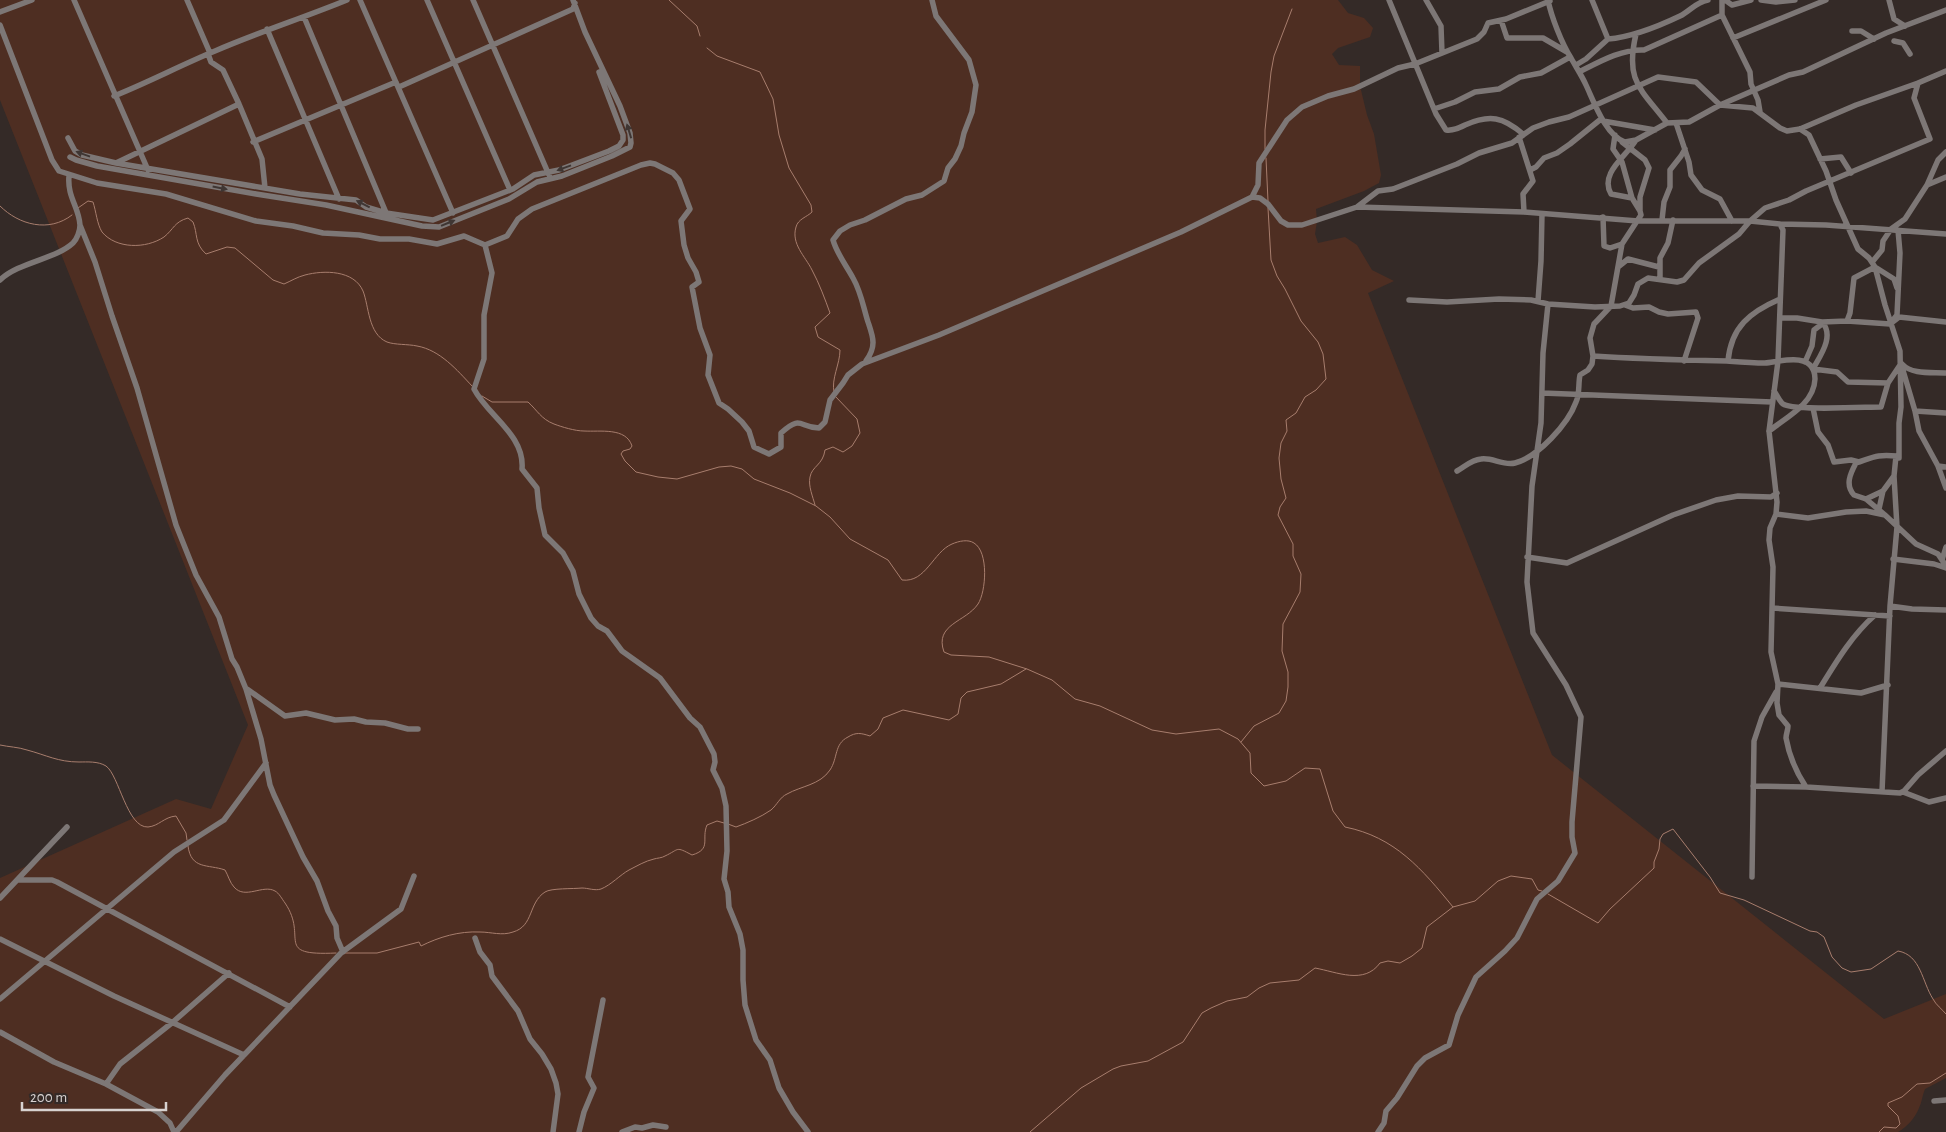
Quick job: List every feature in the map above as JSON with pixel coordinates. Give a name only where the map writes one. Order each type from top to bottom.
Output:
[{"type":"street","points":[[0,12],[32,0]]},
{"type":"street","points":[[74,0],[114,96],[149,172]]},
{"type":"street","points":[[187,0],[212,62],[223,70],[240,104],[262,159],[265,188]]},
{"type":"street","points":[[114,96],[267,29],[347,0]]},
{"type":"street","points":[[360,0],[453,213]]},
{"type":"street","points":[[427,0],[510,190]]},
{"type":"street","points":[[473,0],[549,176]]},
{"type":"street","points":[[0,25],[55,166],[59,171],[69,176],[98,183],[166,194],[256,221],[293,226],[322,233],[353,234],[380,239],[409,239],[438,244],[464,236],[485,245],[508,236],[518,218],[532,209],[650,163],[677,176],[690,207],[681,221],[681,226],[686,251],[699,277],[699,282],[692,287],[700,328],[710,355],[708,375],[719,403],[742,422],[749,432],[754,447],[769,454],[778,449],[781,444],[781,433],[795,423],[800,422],[813,428],[819,428],[825,422],[830,400],[848,375],[865,362],[870,355],[874,341],[872,331],[858,288],[836,250],[833,240],[836,235],[850,225],[865,220],[906,199],[922,195],[944,181],[948,168],[961,146],[972,112],[976,85],[970,60],[936,16],[932,0]]},
{"type":"street","points":[[1389,0],[1434,109],[1446,130],[1484,118],[1501,119],[1511,124],[1521,135],[1532,181],[1523,194],[1524,212]]},
{"type":"street","points":[[1426,0],[1441,26],[1442,53]]},
{"type":"street","points":[[1592,0],[1608,39]]},
{"type":"street","points":[[1576,65],[1586,59],[1608,39],[1636,34],[1682,15],[1695,5],[1708,0]]},
{"type":"street","points":[[1751,0],[1732,5],[1723,0],[1722,16],[1750,72],[1751,84],[1755,90],[1760,112]]},
{"type":"street","points":[[1761,0],[1776,2],[1795,0]]},
{"type":"street","points":[[1733,38],[1826,0]]},
{"type":"street","points":[[1889,0],[1894,19],[1905,26]]},
{"type":"street","points":[[254,142],[340,105],[397,85],[493,46],[573,9],[576,2],[574,1]]},
{"type":"street","points":[[401,219],[433,220],[510,190],[534,175],[562,176],[626,150],[631,143],[630,133],[620,106],[584,32],[574,1]]},
{"type":"street","points":[[1252,197],[1258,185],[1259,163],[1288,120],[1302,107],[1328,96],[1354,89],[1398,68],[1415,64],[1477,39],[1484,32],[1488,23],[1502,20],[1549,1],[1552,17],[1602,120],[1622,142],[1645,160],[1649,168],[1640,198],[1638,221],[1622,244],[1611,306],[1598,318],[1591,333],[1593,356],[1590,368],[1580,376],[1575,406],[1558,430],[1538,449],[1514,463],[1481,459],[1471,461],[1457,471]]},
{"type":"street","points":[[68,138],[75,151],[82,155],[149,172],[387,216],[422,226],[439,227],[509,199],[549,176],[619,146],[623,140],[617,115],[573,9]]},
{"type":"street","points":[[1622,142],[1636,140],[1667,123],[1692,120],[1720,105],[1789,75],[1803,72],[1874,39],[1946,10]]},
{"type":"street","points":[[1579,72],[1632,50],[1644,50],[1722,16]]},
{"type":"street","points":[[304,17],[387,216]]},
{"type":"street","points":[[1502,20],[1507,38],[1543,38],[1569,55]]},
{"type":"street","points":[[267,29],[339,199]]},
{"type":"street","points":[[1852,31],[1861,31],[1874,39]]},
{"type":"street","points":[[1636,34],[1632,50],[1633,75],[1638,86],[1667,123]]},
{"type":"street","points":[[1894,41],[1903,43],[1910,54]]},
{"type":"street","points":[[1434,109],[1455,102],[1475,92],[1499,89],[1520,77],[1541,73],[1569,55]]},
{"type":"street","points":[[865,362],[939,335],[1181,232],[1252,197],[1260,198],[1268,204],[1282,221],[1288,224],[1302,225],[1357,207],[1378,191],[1393,189],[1480,153],[1512,144],[1521,135],[1538,126],[1569,118],[1658,77],[1690,81],[1702,86],[1720,105],[1743,106],[1760,112],[1783,130],[1800,129],[1856,105],[1946,71]]},
{"type":"street","points":[[1625,305],[1632,300],[1638,284],[1642,280],[1654,278],[1677,282],[1684,280],[1699,263],[1739,234],[1750,221],[1769,205],[1789,200],[1930,140],[1914,98],[1918,83]]},
{"type":"street","points":[[116,163],[139,150],[240,104]]},
{"type":"street","points":[[1530,170],[1536,167],[1544,158],[1557,153],[1602,120],[1655,130]]},
{"type":"street","points":[[1676,123],[1691,175],[1703,191],[1720,199],[1732,221]]},
{"type":"street","points":[[1800,129],[1810,135],[1858,248],[1874,264],[1894,279],[1897,288]]},
{"type":"street","points":[[1615,135],[1613,150],[1621,160],[1632,198],[1640,211]]},
{"type":"street","points":[[1632,198],[1610,192],[1608,179],[1610,172],[1631,149],[1636,140]]},
{"type":"street","points":[[1662,220],[1664,202],[1670,187],[1670,170],[1685,149]]},
{"type":"street","points":[[1847,321],[1850,313],[1854,278],[1874,264],[1882,250],[1883,241],[1891,229],[1905,219],[1927,185],[1938,160],[1946,152]]},
{"type":"street","points":[[70,157],[97,166],[356,200],[366,207],[387,216]]},
{"type":"street","points":[[1820,160],[1841,157],[1852,173]]},
{"type":"street","points":[[69,176],[69,188],[80,225],[95,262],[139,393],[176,526],[196,575],[219,617],[232,659],[246,689],[262,739],[274,795],[303,857],[317,881],[325,905],[336,926],[336,938],[343,952]]},
{"type":"street","points":[[1927,185],[1946,177]]},
{"type":"street","points":[[300,194],[301,201]]},
{"type":"street","points":[[1357,207],[1524,212],[1638,221],[1750,221],[1946,234]]},
{"type":"street","points":[[1538,301],[1542,214]]},
{"type":"street","points":[[1603,217],[1604,246],[1610,248],[1622,244]]},
{"type":"street","points":[[1660,279],[1660,258],[1668,244],[1673,220]]},
{"type":"street","points":[[1780,224],[1783,230],[1778,361],[1769,431],[1777,493],[1776,514],[1770,532],[1773,558],[1771,652],[1778,687],[1779,715],[1788,726],[1786,738],[1792,759],[1796,772],[1806,787]]},
{"type":"street","points":[[0,280],[3,276],[72,244],[76,240],[80,225]]},
{"type":"street","points":[[1890,324],[1896,315],[1900,253],[1898,230]]},
{"type":"street","points":[[485,245],[492,273],[484,315],[484,359],[474,389],[484,404],[498,418],[517,443],[522,456],[522,469],[537,488],[545,535],[563,553],[573,571],[579,594],[591,618],[598,626],[607,631],[622,651],[632,660],[658,675],[690,718],[700,726],[708,741],[715,758],[713,770],[726,800],[727,851],[724,879],[728,892],[729,907],[740,934],[743,950],[742,980],[745,1005],[756,1040],[770,1060],[779,1088],[793,1112],[808,1132]]},
{"type":"street","points":[[1617,268],[1628,258],[1659,267]]},
{"type":"street","points":[[1874,264],[1890,324],[1900,351],[1901,363],[1898,456],[1894,476],[1897,526],[1890,606],[1882,792]]},
{"type":"street","points":[[1409,300],[1447,302],[1500,299],[1595,307],[1625,305],[1633,308],[1649,307],[1668,314],[1696,312],[1698,318],[1684,361]]},
{"type":"street","points":[[1728,361],[1732,340],[1739,328],[1754,313],[1780,299]]},
{"type":"street","points":[[1378,1132],[1384,1123],[1386,1111],[1397,1098],[1417,1066],[1425,1058],[1448,1045],[1462,1006],[1476,977],[1505,951],[1516,938],[1537,899],[1558,881],[1575,853],[1572,822],[1581,717],[1566,685],[1533,633],[1527,582],[1532,486],[1542,423],[1543,353],[1548,304]]},
{"type":"street","points":[[1780,318],[1797,318],[1822,322],[1847,321],[1890,324],[1898,317],[1946,322]]},
{"type":"street","points":[[1806,362],[1812,346],[1814,330],[1822,322]]},
{"type":"street","points":[[1813,369],[1826,344],[1828,334],[1822,322]]},
{"type":"street","points":[[1593,356],[1684,361],[1806,362],[1815,374],[1811,396],[1802,407],[1769,431]]},
{"type":"street","points":[[1901,363],[1907,369],[1915,372],[1946,373]]},
{"type":"street","points":[[1774,391],[1784,405],[1813,408],[1881,407],[1888,383],[1901,363]]},
{"type":"street","points":[[1901,363],[1919,431],[1938,466],[1946,488]]},
{"type":"street","points":[[1813,369],[1837,372],[1848,382],[1888,383]]},
{"type":"street","points":[[1542,393],[1772,402]]},
{"type":"street","points":[[1813,408],[1818,432],[1828,445],[1834,462],[1866,461],[1876,455],[1898,456]]},
{"type":"street","points":[[1915,411],[1946,412]]},
{"type":"street","points":[[1859,462],[1856,463],[1852,472],[1848,487],[1854,495],[1866,499],[1879,509],[1916,544],[1938,554],[1946,567]]},
{"type":"street","points":[[1938,466],[1946,467]]},
{"type":"street","points":[[1879,509],[1883,491],[1894,476]]},
{"type":"street","points":[[1866,499],[1883,491]]},
{"type":"street","points":[[1527,557],[1567,563],[1673,515],[1716,500],[1738,496],[1771,497],[1777,493]]},
{"type":"street","points":[[1776,514],[1808,518],[1866,511],[1885,515]]},
{"type":"street","points":[[1942,560],[1946,547]]},
{"type":"street","points":[[1893,559],[1946,567]]},
{"type":"street","points":[[1890,606],[1946,610]]},
{"type":"street","points":[[1772,608],[1890,616]]},
{"type":"street","points":[[1820,688],[1837,658],[1861,627],[1875,615]]},
{"type":"street","points":[[1778,687],[1820,688],[1861,693],[1888,685]]},
{"type":"street","points":[[1752,877],[1754,741],[1766,708],[1778,687]]},
{"type":"street","points":[[246,689],[285,716],[306,713],[335,720],[354,719],[385,723],[400,728],[418,729]]},
{"type":"street","points":[[1903,792],[1918,775],[1946,750]]},
{"type":"street","points":[[0,999],[174,852],[224,820],[266,763]]},
{"type":"street","points":[[1753,786],[1903,792],[1929,802],[1946,798]]},
{"type":"street","points":[[0,898],[67,827]]},
{"type":"street","points":[[0,1032],[54,1062],[106,1084],[164,1116],[175,1132],[244,1055],[343,952],[358,939],[401,909],[414,876]]},
{"type":"street","points":[[18,880],[52,880],[108,908],[290,1007]]},
{"type":"street","points":[[475,938],[480,952],[490,965],[492,976],[518,1011],[530,1039],[551,1069],[558,1094],[553,1132]]},
{"type":"street","points":[[0,939],[114,996],[244,1055]]},
{"type":"street","points":[[106,1084],[120,1064],[173,1022],[228,973]]},
{"type":"street","points":[[579,1132],[584,1112],[594,1088],[588,1077],[603,1000]]},
{"type":"street","points":[[1934,1101],[1946,1100]]},
{"type":"street","points":[[622,1132],[635,1127],[666,1126]]},
{"type":"shaded area","points":[[0,0],[1338,0],[1348,13],[1364,18],[1373,28],[1370,37],[1338,48],[1332,54],[1339,65],[1360,66],[1360,86],[1374,134],[1381,175],[1379,183],[1364,191],[1316,209],[1315,234],[1318,243],[1345,237],[1357,245],[1372,270],[1394,281],[1368,293],[1552,755],[1884,1019],[1946,994],[1946,1078],[1925,1089],[1915,1115],[1908,1125],[1898,1132],[0,1132],[0,878],[176,799],[211,809],[248,725],[0,100]]},
{"type":"waterway","points":[[669,0],[697,26],[700,36]]},
{"type":"waterway","points":[[1265,149],[1265,130],[1274,56],[1292,9]]},
{"type":"waterway","points":[[707,48],[717,56],[760,72],[773,99],[779,135],[789,168],[811,205],[812,212],[797,224],[795,239],[817,280],[830,313],[815,327],[818,337],[840,350],[833,387],[834,392]]},
{"type":"waterway","points":[[1266,158],[1268,201]]},
{"type":"waterway","points":[[78,208],[88,201],[93,202],[100,229],[108,238],[115,242],[132,245],[149,244],[164,237],[174,226],[188,218],[193,222],[198,242],[206,254],[227,247],[235,248],[273,280],[284,284],[313,273],[329,272],[346,275],[359,284],[363,291],[370,319],[376,333],[381,338],[390,343],[425,348],[441,356],[472,386]]},
{"type":"waterway","points":[[0,206],[16,218],[34,224],[54,224],[72,215]]},
{"type":"waterway","points":[[1241,742],[1254,726],[1279,713],[1286,701],[1288,672],[1282,651],[1283,624],[1300,592],[1301,574],[1293,556],[1293,544],[1278,515],[1280,507],[1286,498],[1281,479],[1279,458],[1281,443],[1287,431],[1286,420],[1296,413],[1305,397],[1316,390],[1326,379],[1323,354],[1318,342],[1301,321],[1277,276],[1271,260],[1268,208]]},
{"type":"waterway","points":[[482,396],[492,402],[528,402],[546,420],[565,428],[580,431],[618,433],[629,440],[632,446],[621,454],[636,472],[677,479],[719,467],[731,466],[742,469],[754,479],[790,493],[816,506],[830,517],[850,539],[888,560],[902,580],[910,580],[917,577],[945,548],[952,544],[963,541],[972,542],[979,548],[984,563],[983,591],[978,604],[973,610],[953,624],[943,635],[944,652],[951,655],[989,657],[1027,669],[1052,680],[1075,699],[1100,706],[1152,730],[1176,734],[1219,729],[1238,739],[1250,753],[1251,773],[1264,786],[1286,781],[1305,768],[1320,769],[1333,811],[1345,827],[1379,838],[1406,856],[1453,907],[1475,901],[1498,881],[1511,876],[1532,879],[1538,890],[1542,891]]},
{"type":"waterway","points":[[815,505],[810,488],[810,477],[822,459],[825,450],[833,447],[843,452],[852,446],[860,433],[857,419],[835,396]]},
{"type":"waterway","points":[[728,824],[736,827],[754,820],[771,810],[785,795],[821,779],[830,770],[840,743],[851,735],[861,734],[870,736],[878,729],[883,718],[903,710],[949,720],[958,714],[961,698],[967,692],[1001,684],[1026,669]]},
{"type":"waterway","points":[[0,745],[24,749],[65,761],[103,764],[111,771],[134,819],[141,825],[148,827],[176,816],[186,833],[187,840]]},
{"type":"waterway","points":[[345,953],[377,953],[419,942],[421,946],[442,937],[464,932],[501,934],[513,932],[524,925],[536,902],[545,892],[562,889],[601,889],[638,865],[664,857],[676,850],[692,855],[698,853],[704,847],[707,825],[717,821],[724,823]]},
{"type":"waterway","points":[[1548,894],[1598,923],[1610,909],[1654,868],[1660,839],[1663,834],[1673,829],[1720,893],[1744,900],[1810,931],[1817,932],[1824,937],[1832,957],[1842,968],[1851,972],[1871,969],[1898,951],[1912,958],[1920,970],[1934,1001],[1946,1014]]},
{"type":"waterway","points":[[188,846],[190,854],[197,863],[225,870],[238,891],[249,892],[270,889],[278,893],[291,915],[298,948],[316,953],[336,953]]},
{"type":"waterway","points":[[1030,1132],[1081,1088],[1113,1069],[1148,1061],[1183,1042],[1202,1013],[1211,1008],[1227,1001],[1247,997],[1270,983],[1299,980],[1315,968],[1341,974],[1358,975],[1374,970],[1380,963],[1388,961],[1400,963],[1422,948],[1427,927],[1453,907]]},
{"type":"waterway","points":[[1879,1132],[1884,1127],[1896,1128],[1900,1124],[1898,1116],[1888,1106],[1888,1103],[1902,1097],[1917,1084],[1930,1083],[1946,1073]]}]
